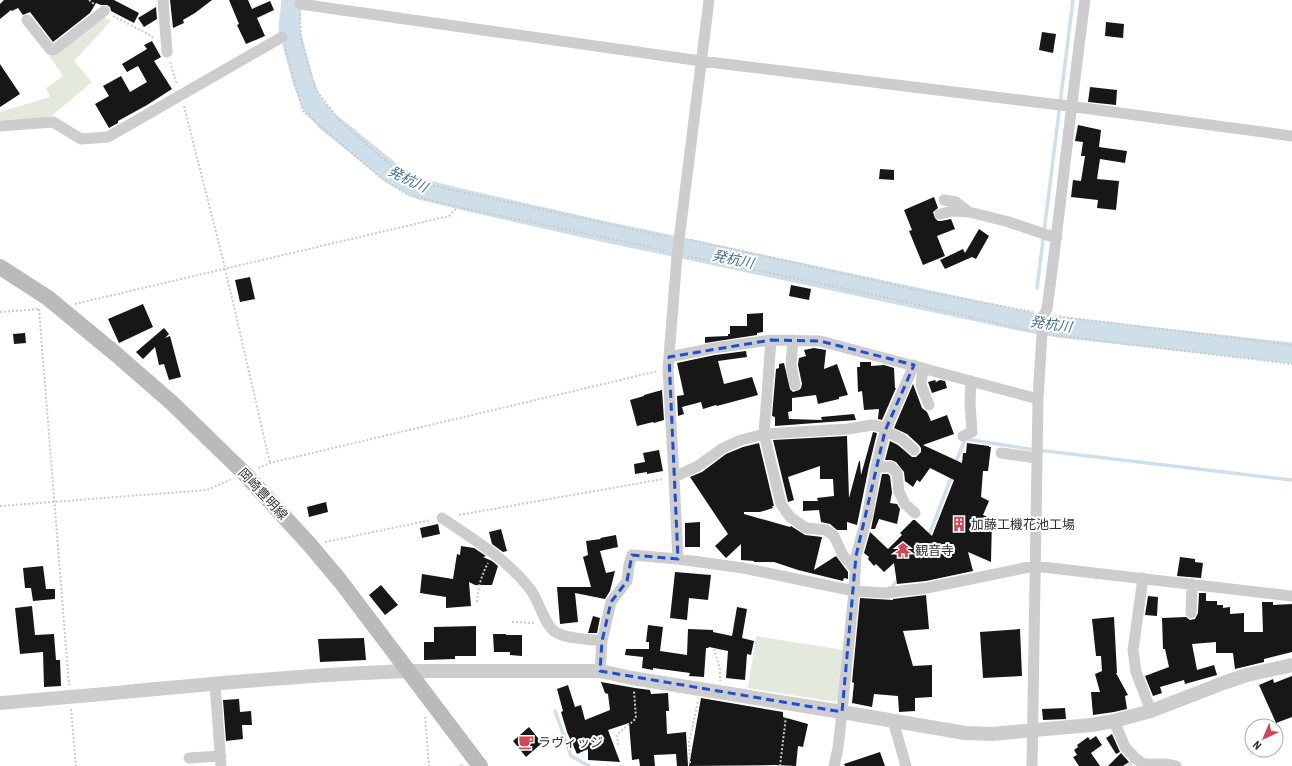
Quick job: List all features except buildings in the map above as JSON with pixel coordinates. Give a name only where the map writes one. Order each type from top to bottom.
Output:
[{"type":"main road","name":"岡崎豊明線","points":[[0,267],[43,304],[63,311],[117,355],[172,403],[244,473],[310,545],[341,582],[480,766]]},
{"type":"street","points":[[163,0],[167,52]]},
{"type":"street","points":[[678,559],[668,369],[679,236],[709,0]]},
{"type":"street","points":[[1032,766],[1034,566],[1038,399],[1042,334],[1044,315],[1047,309],[1047,234],[1085,0]]},
{"type":"street","points":[[300,2],[701,61],[1069,106],[1292,136]]},
{"type":"street","points":[[27,20],[49,48],[54,50],[104,11]]},
{"type":"street","points":[[0,126],[53,122],[81,139],[108,137],[282,37]]},
{"type":"street","points":[[944,200],[956,202],[970,212]]},
{"type":"street","points":[[940,214],[953,211],[970,212],[1047,234]]},
{"type":"street","points":[[669,357],[714,348],[771,340],[820,341],[1038,399]]},
{"type":"street","points":[[771,340],[764,434],[781,504],[790,517],[806,528],[826,530],[834,536],[843,555],[855,569]]},
{"type":"street","points":[[793,340],[791,365],[795,385]]},
{"type":"street","points":[[919,367],[921,385],[929,404]]},
{"type":"street","points":[[834,766],[838,748],[842,712],[856,556],[867,517],[885,430],[919,367]]},
{"type":"street","points":[[963,436],[972,432],[970,404],[971,381]]},
{"type":"street","points":[[674,477],[698,466],[723,448],[741,440],[764,434],[848,429],[872,425],[902,439],[914,450]]},
{"type":"street","points":[[1001,453],[1037,458]]},
{"type":"street","points":[[876,468],[891,467],[897,473],[899,492],[904,504],[915,513]]},
{"type":"street","points":[[442,518],[493,553],[517,574],[530,589],[541,607],[548,624],[554,631],[564,635],[602,641]]},
{"type":"street","points":[[600,671],[602,641],[611,602],[627,581],[632,555],[678,559],[743,568],[854,591],[885,593],[927,588],[1034,566],[1292,596]]},
{"type":"street","points":[[1143,578],[1133,650],[1136,672],[1151,711]]},
{"type":"street","points":[[1191,613],[1192,584]]},
{"type":"street","points":[[0,703],[214,683],[407,671],[600,671],[632,678],[701,688],[893,721],[978,734],[992,734],[1091,725],[1114,721],[1151,711],[1247,675],[1292,665]]},
{"type":"street","points":[[189,758],[221,761],[214,683]]},
{"type":"street","points":[[893,721],[906,766]]},
{"type":"street","points":[[1114,721],[1125,747],[1134,758],[1144,764],[1165,764],[1176,766]]},
{"type":"path","points":[[89,0],[104,11],[150,35],[167,52],[181,94],[225,268],[270,463]]},
{"type":"path","points":[[300,2],[301,40],[316,90],[340,121],[395,169],[417,181],[438,187],[663,236],[679,236],[691,240],[922,291],[1044,315],[1292,345]]},
{"type":"path","points":[[282,37],[303,111],[380,177],[408,195],[644,246],[677,256],[698,258],[875,295],[1042,334],[1292,364]]},
{"type":"path","points":[[63,311],[73,304],[449,216],[458,207]]},
{"type":"path","points":[[0,312],[43,304],[55,501],[76,766]]},
{"type":"path","points":[[0,506],[207,490],[270,463],[668,369]]},
{"type":"path","points":[[310,545],[442,518],[674,477]]},
{"type":"path","points":[[477,602],[478,589],[484,570],[493,553]]},
{"type":"path","points":[[512,622],[548,624]]},
{"type":"path","points":[[714,649],[720,669],[720,692]]},
{"type":"path","points":[[618,745],[617,735],[622,729],[630,725],[636,718],[632,678]]},
{"type":"path","points":[[690,763],[689,743],[701,688]]},
{"type":"path","points":[[780,766],[787,703]]},
{"type":"path","points":[[429,766],[425,710],[434,705]]},
{"type":"highlighted area","points":[[771,340],[820,341],[914,365],[885,431],[856,556],[842,712],[600,671],[602,641],[611,602],[627,581],[632,555],[678,559],[669,357]]},
{"type":"shaded area","points":[[103,16],[111,21],[74,61],[92,82],[49,118],[0,120],[0,112],[50,97],[46,88],[63,76],[50,57]]},
{"type":"shaded area","points":[[756,636],[844,650],[840,698],[835,702],[748,688]]},
{"type":"waterway","name":"発杭川","points":[[292,0],[289,28],[303,81],[312,104],[326,120],[394,175],[420,189],[606,232],[1033,323],[1292,353]]},
{"type":"waterway","points":[[1037,288],[1073,0]]},
{"type":"waterway","points":[[955,465],[965,439],[1029,449],[1292,480]]},
{"type":"waterway","points":[[928,538],[952,475]]},
{"type":"waterway","points":[[889,588],[891,588],[900,577]]},
{"type":"waterway","points":[[555,711],[571,756],[589,766]]},
{"type":"waterway","points":[[1128,766],[1132,762]]},
{"type":"place","name":"加藤工機花池工場","points":[[959,524]]},
{"type":"place","name":"観音寺","points":[[903,550]]},
{"type":"place","name":"ラヴィッジ","points":[[526,742]]}]
